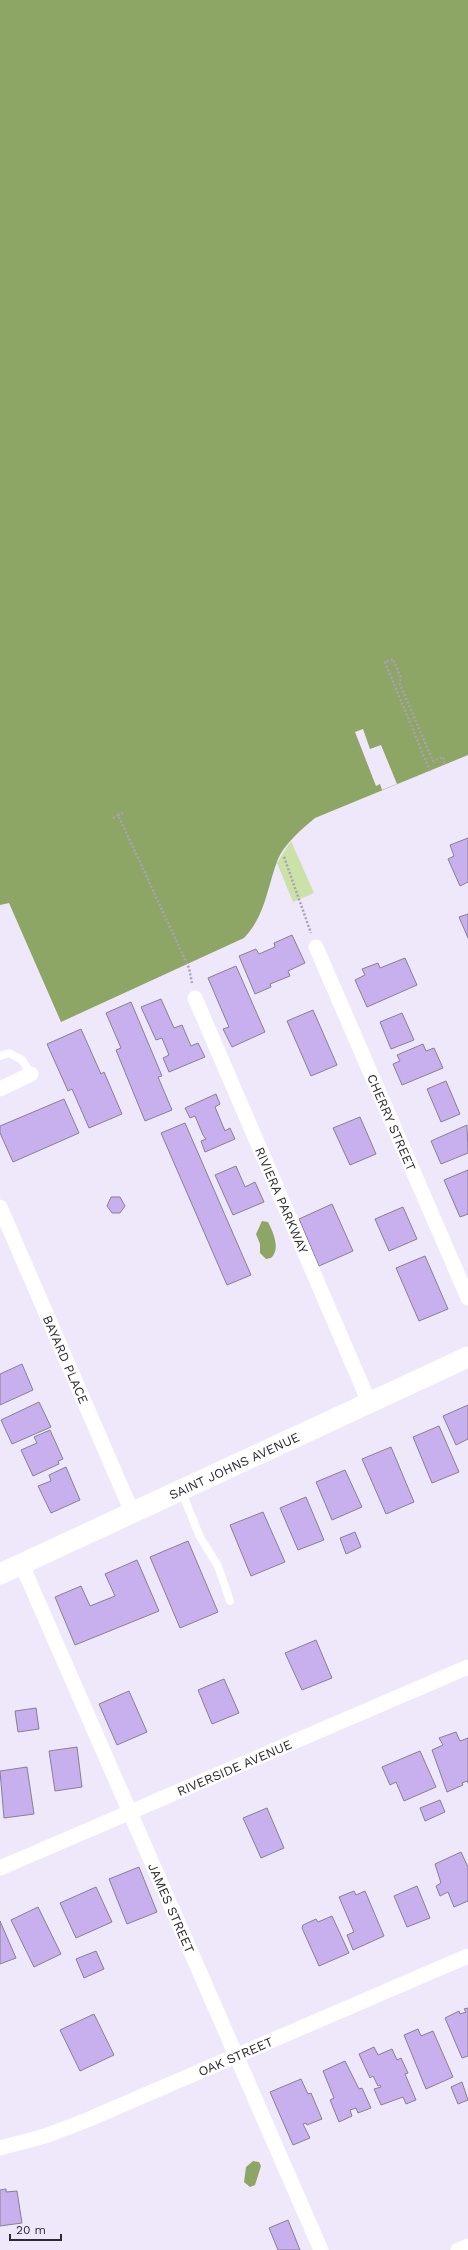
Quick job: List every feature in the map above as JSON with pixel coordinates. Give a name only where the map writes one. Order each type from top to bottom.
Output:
[{"type":"main road","name":"SAINT JOHNS AVENUE","points":[[0,1574],[468,1357]]},
{"type":"street","name":"CHERRY STREET","points":[[316,947],[468,1298]]},
{"type":"street","name":"RIVIERA PARKWAY","points":[[195,998],[369,1402]]},
{"type":"street","points":[[0,1088],[31,1074]]},
{"type":"street","name":"BAYARD PLACE","points":[[0,1207],[132,1512]]},
{"type":"street","name":"JAMES STREET","points":[[22,1565],[321,2250]]},
{"type":"street","name":"RIVERSIDE AVENUE","points":[[0,1868],[468,1667]]},
{"type":"street","name":"OAK STREET","points":[[0,2148],[59,2131],[236,2057],[468,1956]]},
{"type":"street","points":[[458,2250],[468,2246]]},
{"type":"lane","points":[[0,1056],[8,1053],[22,1060],[31,1074]]},
{"type":"lane","points":[[181,1490],[200,1537],[218,1566],[230,1601]]},
{"type":"path","points":[[430,771],[385,662],[393,659],[400,676],[400,684],[433,761],[443,757],[445,765]]},
{"type":"path","points":[[113,818],[123,813]]},
{"type":"path","points":[[118,815],[190,968]]},
{"type":"path","points":[[284,857],[316,947]]},
{"type":"shaded area","points":[[0,0],[468,0],[468,755],[315,818],[294,837],[281,853],[274,869],[262,910],[257,920],[244,938],[61,1022],[9,903],[0,905]]},
{"type":"shaded area","points":[[291,841],[314,893],[293,902],[277,863]]},
{"type":"shaded area","points":[[262,1221],[268,1222],[274,1235],[276,1245],[274,1254],[271,1258],[266,1259],[260,1253],[260,1244],[256,1234]]},
{"type":"shaded area","points":[[253,2161],[259,2162],[261,2166],[255,2185],[250,2187],[244,2182],[246,2167]]},
{"type":"pier","points":[[363,729],[370,749],[381,745],[397,784],[382,790],[380,784],[376,786],[355,732]]},
{"type":"building","points":[[468,838],[468,882],[460,886],[448,859],[454,856],[450,845]]},
{"type":"building","points":[[468,914],[468,938],[459,917]]},
{"type":"building","points":[[292,935],[305,963],[288,971],[290,976],[270,984],[271,987],[255,994],[239,956],[256,949],[259,954],[275,947],[274,943]]},
{"type":"building","points":[[405,958],[417,985],[367,1007],[355,980],[365,975],[362,969],[378,963],[380,968]]},
{"type":"building","points":[[236,966],[265,1032],[232,1047],[223,1029],[229,1027],[208,978]]},
{"type":"building","points":[[161,999],[174,1028],[182,1025],[191,1046],[198,1043],[205,1057],[169,1072],[163,1058],[169,1055],[162,1038],[156,1040],[141,1007]]},
{"type":"building","points":[[131,1002],[162,1076],[158,1077],[172,1110],[145,1121],[116,1050],[121,1048],[106,1013]]},
{"type":"building","points":[[313,1010],[337,1065],[311,1076],[287,1021]]},
{"type":"building","points":[[402,1013],[414,1040],[391,1049],[380,1022]]},
{"type":"building","points":[[81,1029],[101,1074],[104,1072],[122,1114],[89,1128],[72,1089],[68,1091],[47,1044]]},
{"type":"building","points":[[423,1044],[426,1051],[434,1048],[443,1068],[402,1085],[393,1064],[400,1061],[397,1055]]},
{"type":"building","points":[[446,1081],[460,1114],[441,1122],[427,1089]]},
{"type":"building","points":[[216,1094],[220,1104],[215,1107],[225,1131],[230,1128],[235,1139],[205,1152],[201,1141],[206,1139],[195,1116],[190,1118],[185,1108]]},
{"type":"building","points":[[64,1099],[79,1133],[13,1162],[0,1133],[0,1126]]},
{"type":"building","points":[[360,1117],[376,1154],[350,1165],[333,1128]]},
{"type":"building","points":[[185,1123],[251,1275],[227,1285],[161,1133]]},
{"type":"building","points":[[467,1125],[468,1153],[441,1164],[431,1141]]},
{"type":"building","points":[[236,1166],[245,1187],[255,1182],[264,1202],[233,1215],[215,1175]]},
{"type":"building","points":[[468,1170],[468,1214],[460,1217],[444,1180]]},
{"type":"building","points":[[111,1197],[120,1197],[125,1206],[120,1213],[112,1213],[107,1206]]},
{"type":"building","points":[[332,1204],[353,1251],[319,1266],[299,1219]]},
{"type":"building","points":[[403,1207],[417,1239],[389,1251],[375,1219]]},
{"type":"building","points":[[425,1256],[448,1309],[419,1321],[396,1268]]},
{"type":"building","points":[[22,1364],[33,1390],[0,1405],[0,1374]]},
{"type":"building","points":[[39,1402],[51,1427],[12,1444],[1,1420]]},
{"type":"building","points":[[468,1405],[468,1439],[456,1445],[443,1416]]},
{"type":"building","points":[[439,1426],[459,1472],[432,1483],[413,1437]]},
{"type":"building","points":[[50,1430],[63,1459],[58,1461],[59,1464],[33,1476],[21,1450],[37,1443],[34,1437]]},
{"type":"building","points":[[391,1447],[414,1502],[386,1514],[362,1459]]},
{"type":"building","points":[[66,1467],[80,1500],[51,1513],[38,1486],[51,1481],[49,1475]]},
{"type":"building","points":[[345,1470],[362,1507],[332,1520],[316,1482]]},
{"type":"building","points":[[306,1497],[324,1540],[298,1550],[280,1508]]},
{"type":"building","points":[[263,1512],[285,1562],[251,1576],[230,1525]]},
{"type":"building","points":[[355,1532],[361,1547],[346,1554],[340,1538]]},
{"type":"building","points":[[188,1541],[218,1612],[180,1628],[150,1557]]},
{"type":"building","points":[[137,1560],[159,1611],[75,1645],[55,1597],[81,1586],[90,1606],[115,1596],[105,1574]]},
{"type":"building","points":[[316,1640],[332,1678],[302,1690],[285,1653]]},
{"type":"building","points":[[224,1679],[239,1713],[212,1724],[198,1690]]},
{"type":"building","points":[[129,1691],[147,1732],[117,1745],[99,1704]]},
{"type":"building","points":[[36,1708],[39,1729],[18,1732],[15,1711]]},
{"type":"building","points":[[456,1732],[460,1741],[468,1738],[468,1783],[467,1781],[462,1783],[463,1785],[447,1792],[432,1750],[443,1745],[439,1738]]},
{"type":"building","points":[[77,1747],[82,1787],[55,1791],[49,1751]]},
{"type":"building","points":[[420,1751],[436,1787],[404,1801],[396,1782],[390,1785],[382,1767]]},
{"type":"building","points":[[27,1767],[34,1814],[4,1818],[0,1771]]},
{"type":"building","points":[[440,1800],[445,1812],[425,1821],[420,1808]]},
{"type":"building","points":[[267,1808],[284,1848],[261,1858],[243,1818]]},
{"type":"building","points":[[461,1852],[468,1867],[468,1901],[454,1907],[448,1892],[440,1896],[436,1886],[441,1883],[435,1864]]},
{"type":"building","points":[[139,1867],[157,1912],[127,1924],[109,1879]]},
{"type":"building","points":[[417,1886],[430,1918],[407,1927],[394,1896]]},
{"type":"building","points":[[96,1887],[112,1922],[76,1938],[60,1903]]},
{"type":"building","points":[[354,1891],[356,1895],[365,1891],[384,1936],[353,1950],[347,1935],[354,1932],[339,1897]]},
{"type":"building","points":[[38,1907],[61,1954],[34,1967],[11,1920]]},
{"type":"building","points":[[332,1916],[349,1953],[319,1966],[302,1928],[303,1925],[316,1919],[318,1922]]},
{"type":"building","points":[[0,1921],[16,1958],[0,1964]]},
{"type":"building","points":[[96,1951],[104,1969],[84,1978],[76,1959]]},
{"type":"building","points":[[468,2008],[468,2056],[462,2058],[445,2018],[459,2011],[460,2014],[466,2012],[464,2009]]},
{"type":"building","points":[[94,2014],[114,2055],[80,2071],[60,2030]]},
{"type":"building","points":[[418,2029],[421,2036],[433,2031],[453,2077],[426,2089],[404,2035]]},
{"type":"building","points":[[374,2047],[378,2055],[392,2049],[397,2060],[401,2058],[408,2073],[405,2074],[416,2100],[406,2104],[403,2097],[381,2105],[374,2089],[381,2087],[380,2085],[378,2086],[373,2076],[370,2078],[359,2054]]},
{"type":"building","points":[[345,2061],[359,2089],[362,2088],[371,2108],[358,2113],[356,2108],[350,2110],[352,2116],[339,2122],[330,2100],[334,2098],[323,2071]]},
{"type":"building","points":[[301,2079],[308,2094],[311,2093],[322,2119],[307,2125],[306,2123],[303,2124],[310,2138],[293,2145],[270,2092]]},
{"type":"building","points":[[462,2082],[468,2100],[458,2104],[451,2087]]},
{"type":"building","points":[[6,2189],[6,2192],[17,2191],[22,2223],[0,2226],[0,2190]]},
{"type":"building","points":[[288,2220],[300,2250],[278,2250],[269,2228]]}]
